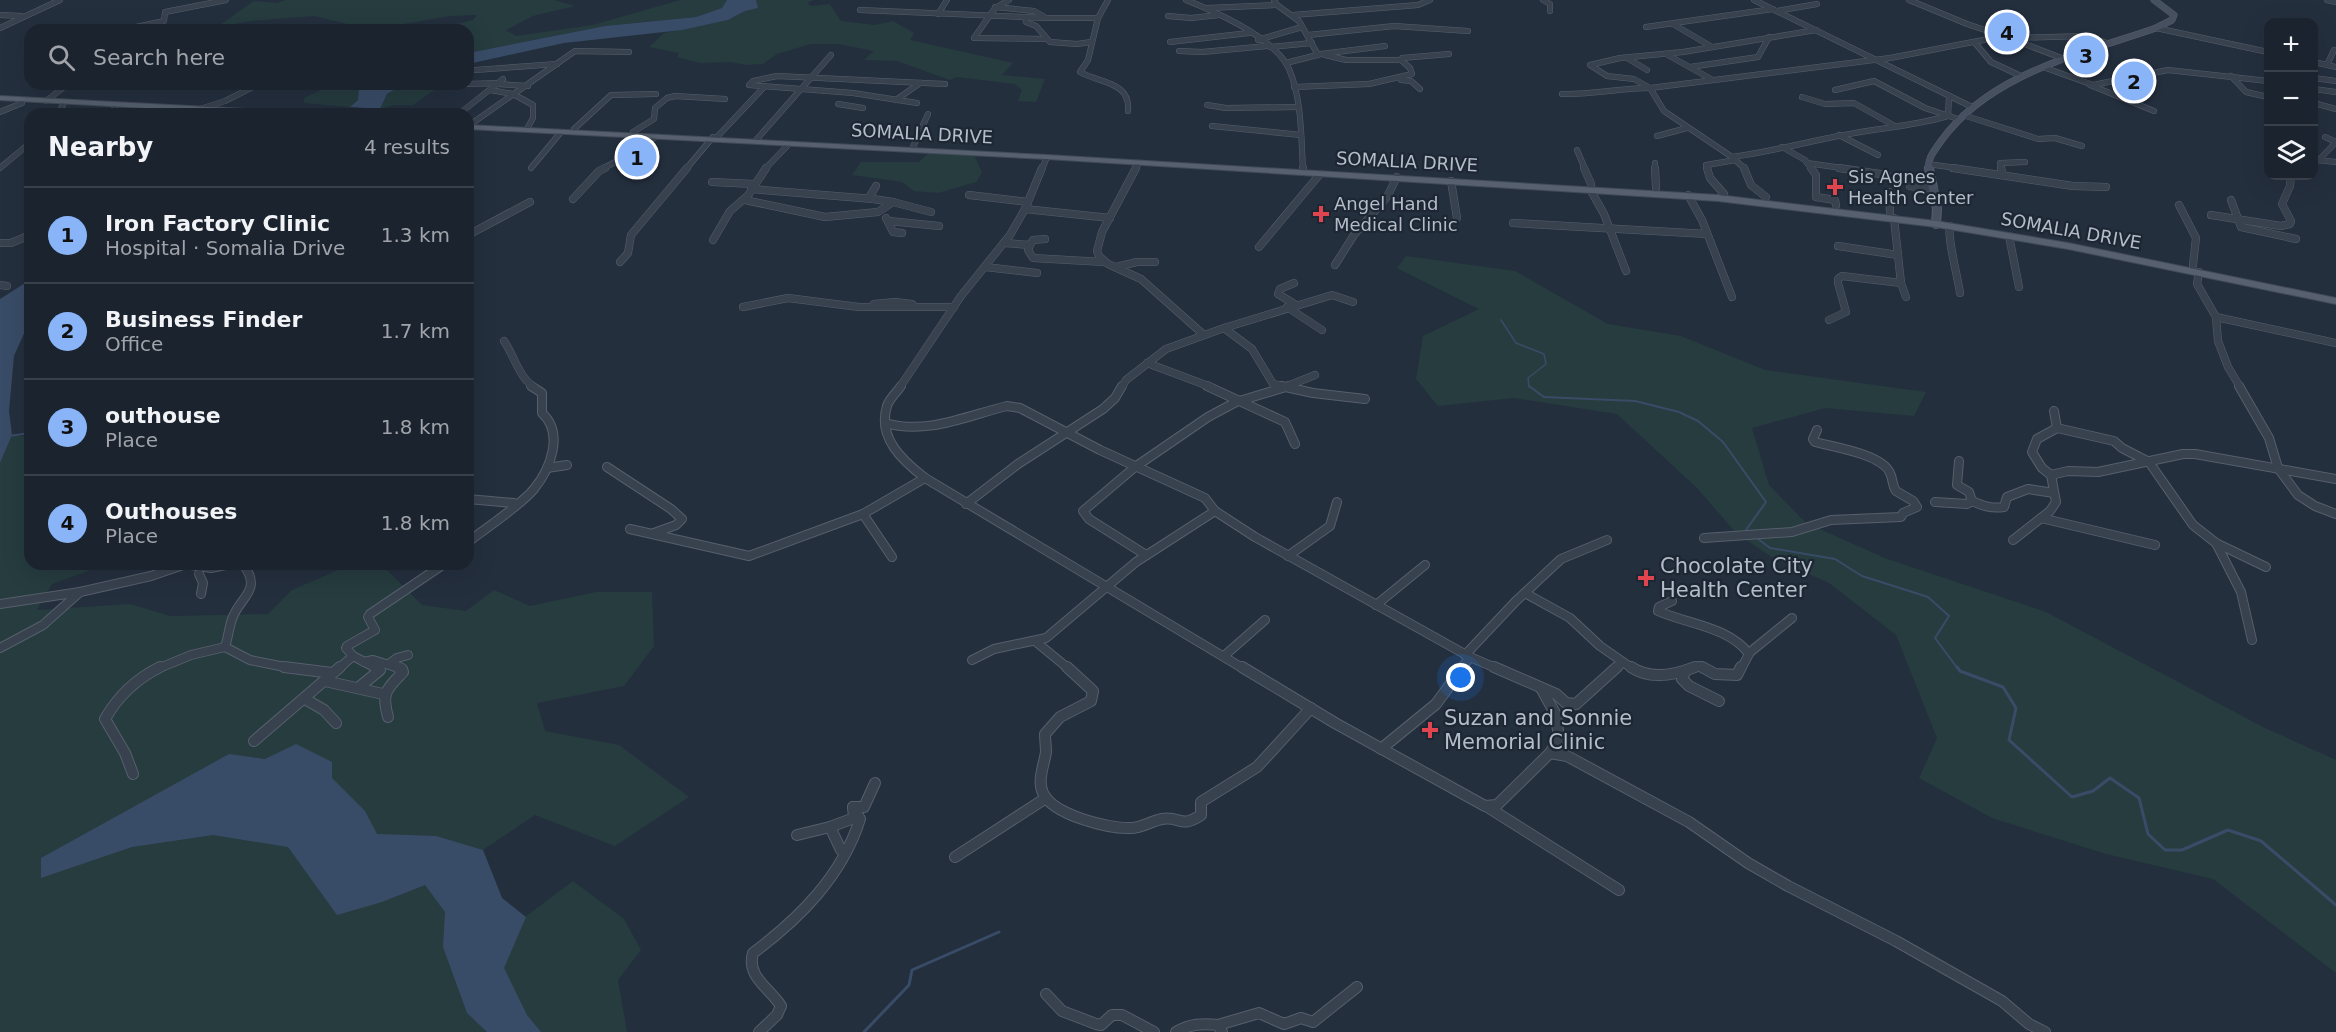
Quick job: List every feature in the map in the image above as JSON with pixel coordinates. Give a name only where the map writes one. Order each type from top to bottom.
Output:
[{"type":"main road","points":[[0,100],[181,108]]},
{"type":"main road","points":[[0,100],[116,108]]},
{"type":"main road","name":"SOMALIA DRIVE","points":[[474,125],[633,132],[789,144],[1139,164],[1591,186],[1937,221],[2336,295]]},
{"type":"main road","name":"SOMALIA DRIVE","points":[[474,125],[655,137],[757,139],[913,147],[1451,181],[1656,188],[1836,205],[1892,215]]},
{"type":"main road","name":"SOMALIA DRIVE","points":[[1937,221],[1950,226],[2196,268],[2336,300]]},
{"type":"street","points":[[0,28],[60,0]]},
{"type":"street","points":[[150,24],[164,21],[165,12],[226,0]]},
{"type":"street","points":[[938,14],[948,0]]},
{"type":"street","points":[[1010,0],[994,7],[985,26],[974,38],[1046,39]]},
{"type":"street","points":[[1108,0],[1098,18],[1088,60],[1080,72],[1114,84],[1127,99],[1128,111]]},
{"type":"street","points":[[1186,0],[1207,8],[1249,33],[1268,46],[1286,63],[1294,87],[1301,135],[1303,171]]},
{"type":"street","points":[[1207,8],[1219,0]]},
{"type":"street","points":[[1293,15],[1418,5],[1430,0]]},
{"type":"street","points":[[1543,0],[1550,4],[1551,11]]},
{"type":"street","points":[[1754,0],[1972,107]]},
{"type":"street","points":[[1909,0],[2064,59]]},
{"type":"street","points":[[1937,221],[1934,189],[1928,164],[1935,149],[1960,117],[2022,76],[2107,43],[2156,28],[2174,17],[2169,10],[2154,0]]},
{"type":"street","points":[[2327,0],[2336,2]]},
{"type":"street","points":[[1207,8],[1276,3],[1293,15],[1320,54],[1346,60],[1401,60],[1412,55],[1449,54]]},
{"type":"street","points":[[1646,27],[1817,4]]},
{"type":"street","points":[[994,7],[1034,12],[1058,18]]},
{"type":"street","points":[[860,10],[1098,18]]},
{"type":"street","points":[[0,15],[24,17]]},
{"type":"street","points":[[1168,16],[1191,18],[1220,15]]},
{"type":"street","points":[[1025,17],[1026,22],[1036,26],[1050,42],[1071,44],[1091,42]]},
{"type":"street","points":[[1673,24],[1712,47]]},
{"type":"street","points":[[1308,34],[1394,26],[1468,31]]},
{"type":"street","points":[[1258,40],[1302,27]]},
{"type":"street","points":[[2156,28],[2264,51]]},
{"type":"street","points":[[1766,197],[1751,184],[1744,168],[1734,159],[1664,111],[1650,88],[1629,78],[1607,76],[1590,66],[1627,57],[1666,54],[1816,30]]},
{"type":"street","points":[[1170,42],[1249,33]]},
{"type":"street","points":[[1562,94],[1587,95],[1620,88],[1650,88],[1875,59],[2006,37],[2056,34],[2086,36],[2107,43]]},
{"type":"street","points":[[1690,67],[1738,62],[1758,57],[1769,38]]},
{"type":"street","points":[[1179,51],[1202,52],[1312,43]]},
{"type":"street","points":[[1975,44],[1991,62],[2022,76]]},
{"type":"street","points":[[1286,63],[1320,54],[1385,46]]},
{"type":"street","points":[[474,122],[578,50],[630,52]]},
{"type":"street","points":[[2327,65],[2334,50]]},
{"type":"street","points":[[1666,54],[1711,79]]},
{"type":"street","points":[[757,139],[831,55]]},
{"type":"street","points":[[1627,57],[1647,70]]},
{"type":"street","points":[[1294,87],[1348,85],[1412,74],[1410,68],[1401,60]]},
{"type":"street","points":[[475,70],[515,68],[541,63],[557,64]]},
{"type":"street","points":[[2318,63],[2336,67]]},
{"type":"street","points":[[2043,67],[2154,111]]},
{"type":"street","points":[[2087,83],[2100,85],[2168,70],[2264,80]]},
{"type":"street","points":[[917,103],[749,85],[753,81],[777,76],[945,84]]},
{"type":"street","points":[[2230,76],[2246,92],[2264,96]]},
{"type":"street","points":[[1392,79],[1411,81],[1420,89]]},
{"type":"street","points":[[2318,79],[2336,84]]},
{"type":"street","points":[[1835,90],[1874,81],[1919,105],[1948,116],[1960,117],[2038,140],[2055,138],[2082,146]]},
{"type":"street","points":[[474,84],[500,82],[528,86]]},
{"type":"street","points":[[467,108],[500,82]]},
{"type":"street","points":[[896,100],[921,82]]},
{"type":"street","points":[[620,262],[628,253],[631,235],[714,138],[764,87]]},
{"type":"street","points":[[46,101],[60,90]]},
{"type":"street","points":[[203,108],[225,101],[247,90]]},
{"type":"street","points":[[490,90],[515,94],[533,105],[533,118],[528,127]]},
{"type":"street","points":[[2318,90],[2336,92]]},
{"type":"street","points":[[574,129],[611,95],[656,94]]},
{"type":"street","points":[[633,132],[654,119],[655,108],[668,98],[675,96],[725,99]]},
{"type":"street","points":[[1948,116],[1949,96]]},
{"type":"street","points":[[1803,97],[1825,104],[1854,103],[1893,125]]},
{"type":"street","points":[[0,112],[22,103]]},
{"type":"street","points":[[838,104],[863,108]]},
{"type":"street","points":[[2318,104],[2336,109]]},
{"type":"street","points":[[1207,105],[1226,108],[1297,107]]},
{"type":"street","points":[[913,147],[928,114]]},
{"type":"street","points":[[1724,194],[1709,176],[1706,165],[1772,152],[1782,147],[1839,135],[1893,125],[1920,124],[1948,116]]},
{"type":"street","points":[[1212,126],[1301,135]]},
{"type":"street","points":[[1657,136],[1687,128]]},
{"type":"street","points":[[531,168],[561,132]]},
{"type":"street","points":[[1839,135],[1878,154]]},
{"type":"street","points":[[573,199],[599,171],[634,152],[655,137]]},
{"type":"street","points":[[2318,158],[2336,142],[2325,137]]},
{"type":"street","points":[[713,240],[735,203],[745,198],[775,156],[789,144]]},
{"type":"street","points":[[1782,147],[1807,163],[1816,175],[1815,195],[1835,200],[1836,205]]},
{"type":"street","points":[[0,168],[24,148]]},
{"type":"street","points":[[1577,150],[1626,271]]},
{"type":"street","points":[[1047,157],[1027,206],[1004,243],[954,307],[887,406],[886,433],[905,463],[966,504],[1381,749],[1485,806],[1619,890]]},
{"type":"street","points":[[2318,160],[2336,162]]},
{"type":"street","points":[[2002,175],[2000,163],[2025,162]]},
{"type":"street","points":[[1655,163],[1656,188]]},
{"type":"street","points":[[1807,163],[1887,175]]},
{"type":"street","points":[[1104,262],[1097,251],[1100,237],[1139,164]]},
{"type":"street","points":[[1928,164],[2079,187],[2106,187]]},
{"type":"street","points":[[1259,247],[1320,174]]},
{"type":"street","points":[[1335,265],[1354,235],[1387,197],[1397,177]]},
{"type":"street","points":[[2211,215],[2281,226],[2290,224],[2291,221],[2282,204],[2291,180]]},
{"type":"street","points":[[1451,181],[1457,218]]},
{"type":"street","points":[[712,182],[873,199],[931,212]]},
{"type":"street","points":[[873,199],[870,193],[876,186]]},
{"type":"street","points":[[1910,186],[1934,189]]},
{"type":"street","points":[[1889,192],[1901,283],[1906,297]]},
{"type":"street","points":[[969,195],[1110,218]]},
{"type":"street","points":[[1688,195],[1707,234],[1732,297]]},
{"type":"street","points":[[745,198],[748,201],[813,216],[850,216],[878,212],[893,202]]},
{"type":"street","points":[[2231,200],[2244,229],[2296,239]]},
{"type":"street","points":[[474,232],[530,202]]},
{"type":"street","points":[[2179,205],[2196,238],[2197,284],[2216,317],[2218,341],[2228,367],[2269,438],[2278,468],[2298,495],[2315,506],[2336,514]]},
{"type":"street","points":[[878,212],[889,221],[893,232],[902,233]]},
{"type":"street","points":[[889,221],[939,226]]},
{"type":"street","points":[[1513,223],[1707,234]]},
{"type":"street","points":[[1950,226],[1948,234],[1953,249],[1960,293]]},
{"type":"street","points":[[2009,236],[2019,287]]},
{"type":"street","points":[[0,243],[11,243],[24,238]]},
{"type":"street","points":[[1045,239],[1033,240],[1030,245],[1030,255],[1038,259],[1104,262],[1115,267],[1146,282],[1153,292],[1204,335]]},
{"type":"street","points":[[1004,243],[1030,245]]},
{"type":"street","points":[[1838,246],[1898,255]]},
{"type":"street","points":[[1115,267],[1137,262],[1155,262]]},
{"type":"street","points":[[986,267],[1037,273]]},
{"type":"street","points":[[1828,320],[1846,312],[1838,283],[1842,276],[1901,283]]},
{"type":"street","points":[[1294,283],[1280,289],[1278,294],[1296,305]]},
{"type":"street","points":[[966,504],[1018,464],[1103,409],[1115,398],[1126,380],[1166,349],[1224,327],[1287,307],[1314,302],[1334,294],[1353,302]]},
{"type":"street","points":[[743,307],[788,298],[859,307],[954,307]]},
{"type":"street","points":[[1287,307],[1322,330]]},
{"type":"street","points":[[2216,317],[2336,342]]},
{"type":"street","points":[[1224,327],[1251,349],[1272,388]]},
{"type":"street","points":[[474,537],[533,490],[547,468],[555,442],[551,421],[542,413],[542,393],[523,380],[513,354],[504,341]]},
{"type":"street","points":[[1147,363],[1193,379],[1236,402],[1285,422],[1295,444]]},
{"type":"street","points":[[1288,387],[1315,375]]},
{"type":"street","points":[[1146,555],[1089,519],[1083,511],[1135,467],[1178,436],[1236,402],[1272,388],[1288,387],[1313,393],[1365,399]]},
{"type":"street","points":[[885,423],[905,429],[928,427],[989,410],[1014,406],[1029,411],[1135,467],[1205,498],[1215,511],[1288,556],[1468,656],[1556,694],[1566,703],[1576,704],[1622,663]]},
{"type":"street","points":[[2054,411],[2057,428],[2063,432],[2114,441],[2122,448],[2149,462],[2193,525],[2216,543],[2266,567]]},
{"type":"street","points":[[2013,540],[2050,511],[2056,502],[2051,475],[2032,452],[2037,439],[2057,428]]},
{"type":"street","points":[[1704,538],[1792,532],[1831,520],[1901,517],[1903,513],[1917,507],[1914,502],[1896,491],[1891,482],[1890,471],[1879,462],[1815,442],[1813,439],[1817,430]]},
{"type":"street","points":[[2051,475],[2068,471],[2098,472],[2194,454],[2336,479]]},
{"type":"street","points":[[1959,461],[1957,485],[1969,492],[1972,501],[1985,507],[1997,509],[2004,507],[2007,497],[2028,489],[2054,493]]},
{"type":"street","points":[[547,468],[567,465]]},
{"type":"street","points":[[607,467],[671,509],[682,519],[676,525],[653,533]]},
{"type":"street","points":[[630,529],[748,556],[863,514],[925,478]]},
{"type":"street","points":[[474,500],[514,503]]},
{"type":"street","points":[[1935,502],[1967,504],[1972,501]]},
{"type":"street","points":[[1288,556],[1330,526],[1337,502]]},
{"type":"street","points":[[972,660],[994,649],[1046,638],[1146,555],[1215,511]]},
{"type":"street","points":[[863,514],[892,557]]},
{"type":"street","points":[[2041,518],[2156,545]]},
{"type":"street","points":[[1381,749],[1436,704],[1468,656],[1525,593],[1561,559],[1607,540]]},
{"type":"street","points":[[2216,543],[2241,592],[2253,640]]},
{"type":"street","points":[[1376,605],[1425,565]]},
{"type":"street","points":[[0,604],[80,592],[168,570]]},
{"type":"street","points":[[225,647],[232,618],[247,598],[250,589],[251,584],[245,570]]},
{"type":"street","points":[[358,688],[380,670],[353,656],[346,648],[375,630],[368,617],[370,614],[435,570]]},
{"type":"street","points":[[199,574],[203,583],[201,594]]},
{"type":"street","points":[[0,648],[43,625],[80,592]]},
{"type":"street","points":[[1525,593],[1570,618],[1622,663],[1648,675],[1685,672],[1699,666],[1715,674],[1734,676],[1749,653],[1792,618]]},
{"type":"street","points":[[1672,601],[1659,607],[1658,611],[1724,636],[1744,647],[1749,653]]},
{"type":"street","points":[[1224,656],[1265,620]]},
{"type":"street","points":[[1035,641],[1094,691],[1091,700],[1060,717],[1044,736],[1046,748],[1042,793],[1046,798],[1075,816],[1118,828],[1149,825],[1163,819],[1180,824],[1190,823],[1201,815],[1201,802],[1213,790],[1234,783],[1251,772],[1311,708]]},
{"type":"street","points":[[133,774],[105,719],[107,713],[129,689],[147,675],[186,655],[225,647],[238,656],[261,664],[329,677],[383,694]]},
{"type":"street","points":[[389,664],[397,658],[408,655]]},
{"type":"street","points":[[254,741],[353,656]]},
{"type":"street","points":[[364,662],[373,660],[402,669],[403,672],[383,694],[382,700],[388,717]]},
{"type":"street","points":[[1685,672],[1682,679],[1689,686],[1719,700]]},
{"type":"street","points":[[1485,806],[1497,805],[1550,753],[1559,740],[1556,715],[1541,687]]},
{"type":"street","points":[[305,699],[324,710],[336,723]]},
{"type":"street","points":[[1550,753],[1567,756],[1689,822],[1748,863],[1906,946],[2002,1001],[2029,1024],[2045,1032]]},
{"type":"street","points":[[853,807],[864,807],[875,783]]},
{"type":"street","points":[[955,857],[1046,798]]},
{"type":"street","points":[[797,835],[831,827],[854,818],[853,807]]},
{"type":"street","points":[[759,1032],[777,1015],[782,1006],[760,984],[749,963],[750,958],[810,904],[846,852],[860,819],[853,807]]},
{"type":"street","points":[[831,827],[837,836],[841,850],[846,852]]},
{"type":"street","points":[[1176,1032],[1189,1024],[1220,1029],[1259,1013],[1284,1024],[1301,1018],[1313,1022],[1357,987]]},
{"type":"street","points":[[1046,994],[1062,1011],[1096,1024],[1101,1025],[1116,1014],[1141,1023],[1154,1032]]},
{"type":"green space","points":[[285,0],[554,0],[575,6],[533,16],[506,30],[516,36],[593,25],[680,0],[727,0],[723,8],[696,17],[605,26],[474,52],[474,24],[457,24],[473,20],[477,15],[450,16],[404,24],[347,24],[314,16],[221,24],[254,1],[277,3]]},
{"type":"green space","points":[[756,0],[814,0],[807,3],[811,6],[830,4],[841,21],[875,25],[893,21],[914,33],[910,40],[1013,63],[1002,75],[1045,79],[1036,102],[1018,101],[1022,90],[1015,84],[957,77],[950,80],[897,61],[864,60],[874,51],[839,44],[811,44],[777,54],[763,64],[746,65],[731,62],[700,63],[677,57],[679,53],[649,47],[664,33],[728,20],[745,11],[757,8]]},
{"type":"green space","points":[[321,90],[359,90],[358,100],[350,107],[304,103],[304,98]]},
{"type":"green space","points":[[394,90],[434,90],[413,105],[380,108],[387,94]]},
{"type":"green space","points":[[931,151],[973,153],[982,172],[976,182],[938,193],[914,191],[902,182],[852,175],[861,162],[919,162]]},
{"type":"green space","points":[[1406,256],[1515,271],[1608,324],[1681,336],[1765,370],[1926,392],[1914,416],[1825,408],[1752,428],[1769,485],[1806,523],[1887,559],[2046,612],[2265,728],[2336,760],[2336,973],[2213,879],[2106,854],[1992,818],[1919,778],[1937,738],[1896,635],[1829,583],[1773,558],[1736,533],[1697,488],[1617,414],[1514,398],[1438,406],[1416,379],[1423,336],[1479,309],[1397,268]]},
{"type":"green space","points":[[12,435],[24,436],[24,570],[91,570],[52,584],[37,610],[130,604],[170,616],[268,614],[292,590],[338,570],[387,570],[422,605],[466,611],[494,590],[530,606],[596,592],[652,592],[654,646],[624,686],[537,703],[545,731],[619,745],[689,797],[615,846],[535,815],[483,850],[502,898],[525,917],[573,881],[624,919],[641,950],[618,980],[627,1032],[0,1032],[0,463]]},
{"type":"water","points":[[727,0],[756,0],[758,8],[745,11],[728,20],[682,30],[564,43],[474,63],[474,52],[605,26],[696,17],[722,8]]},
{"type":"water","points":[[359,90],[394,90],[387,94],[380,108],[350,107],[358,100]]},
{"type":"water","points":[[24,284],[24,334],[14,356],[9,411],[12,435],[0,463],[0,299]]},
{"type":"water","points":[[296,744],[332,762],[332,778],[365,811],[377,834],[436,836],[483,850],[502,898],[526,917],[504,968],[527,1015],[541,1032],[487,1032],[467,1013],[443,947],[445,912],[425,885],[382,902],[337,915],[288,847],[213,835],[132,847],[41,878],[41,858],[229,754],[265,759]]},
{"type":"waterway","points":[[1501,320],[1516,343],[1544,354],[1546,364],[1528,378],[1529,387]]},
{"type":"waterway","points":[[1529,386],[1544,397],[1635,401],[1679,412],[1698,421],[1723,442],[1766,502],[1746,530],[1750,533]]},
{"type":"waterway","points":[[9,436],[24,434]]},
{"type":"waterway","points":[[1757,538],[1770,548],[1835,559],[1862,576],[1928,597],[1949,616],[1935,638],[1958,669]]},
{"type":"waterway","points":[[1957,667],[1960,671],[2003,687],[2016,708],[2009,740],[2072,797],[2093,791],[2110,778],[2139,798],[2148,834],[2165,850],[2182,850],[2228,830],[2261,841],[2336,905]]},
{"type":"waterway","points":[[864,1032],[909,985],[912,970],[999,932]]},
{"type":"place","name":"Outhouses","points":[[2007,32]]},
{"type":"place","name":"outhouse","points":[[2086,55]]},
{"type":"place","name":"Business Finder","points":[[2134,81]]},
{"type":"place","name":"Iron Factory Clinic","points":[[637,157]]},
{"type":"place","name":"Sis Agnes Health Center","points":[[1835,187]]},
{"type":"place","name":"Angel Hand Medical Clinic","points":[[1321,214]]},
{"type":"place","name":"Chocolate City Health Center","points":[[1646,578]]},
{"type":"place","name":"Suzan and Sonnie Memorial Clinic","points":[[1430,730]]}]
